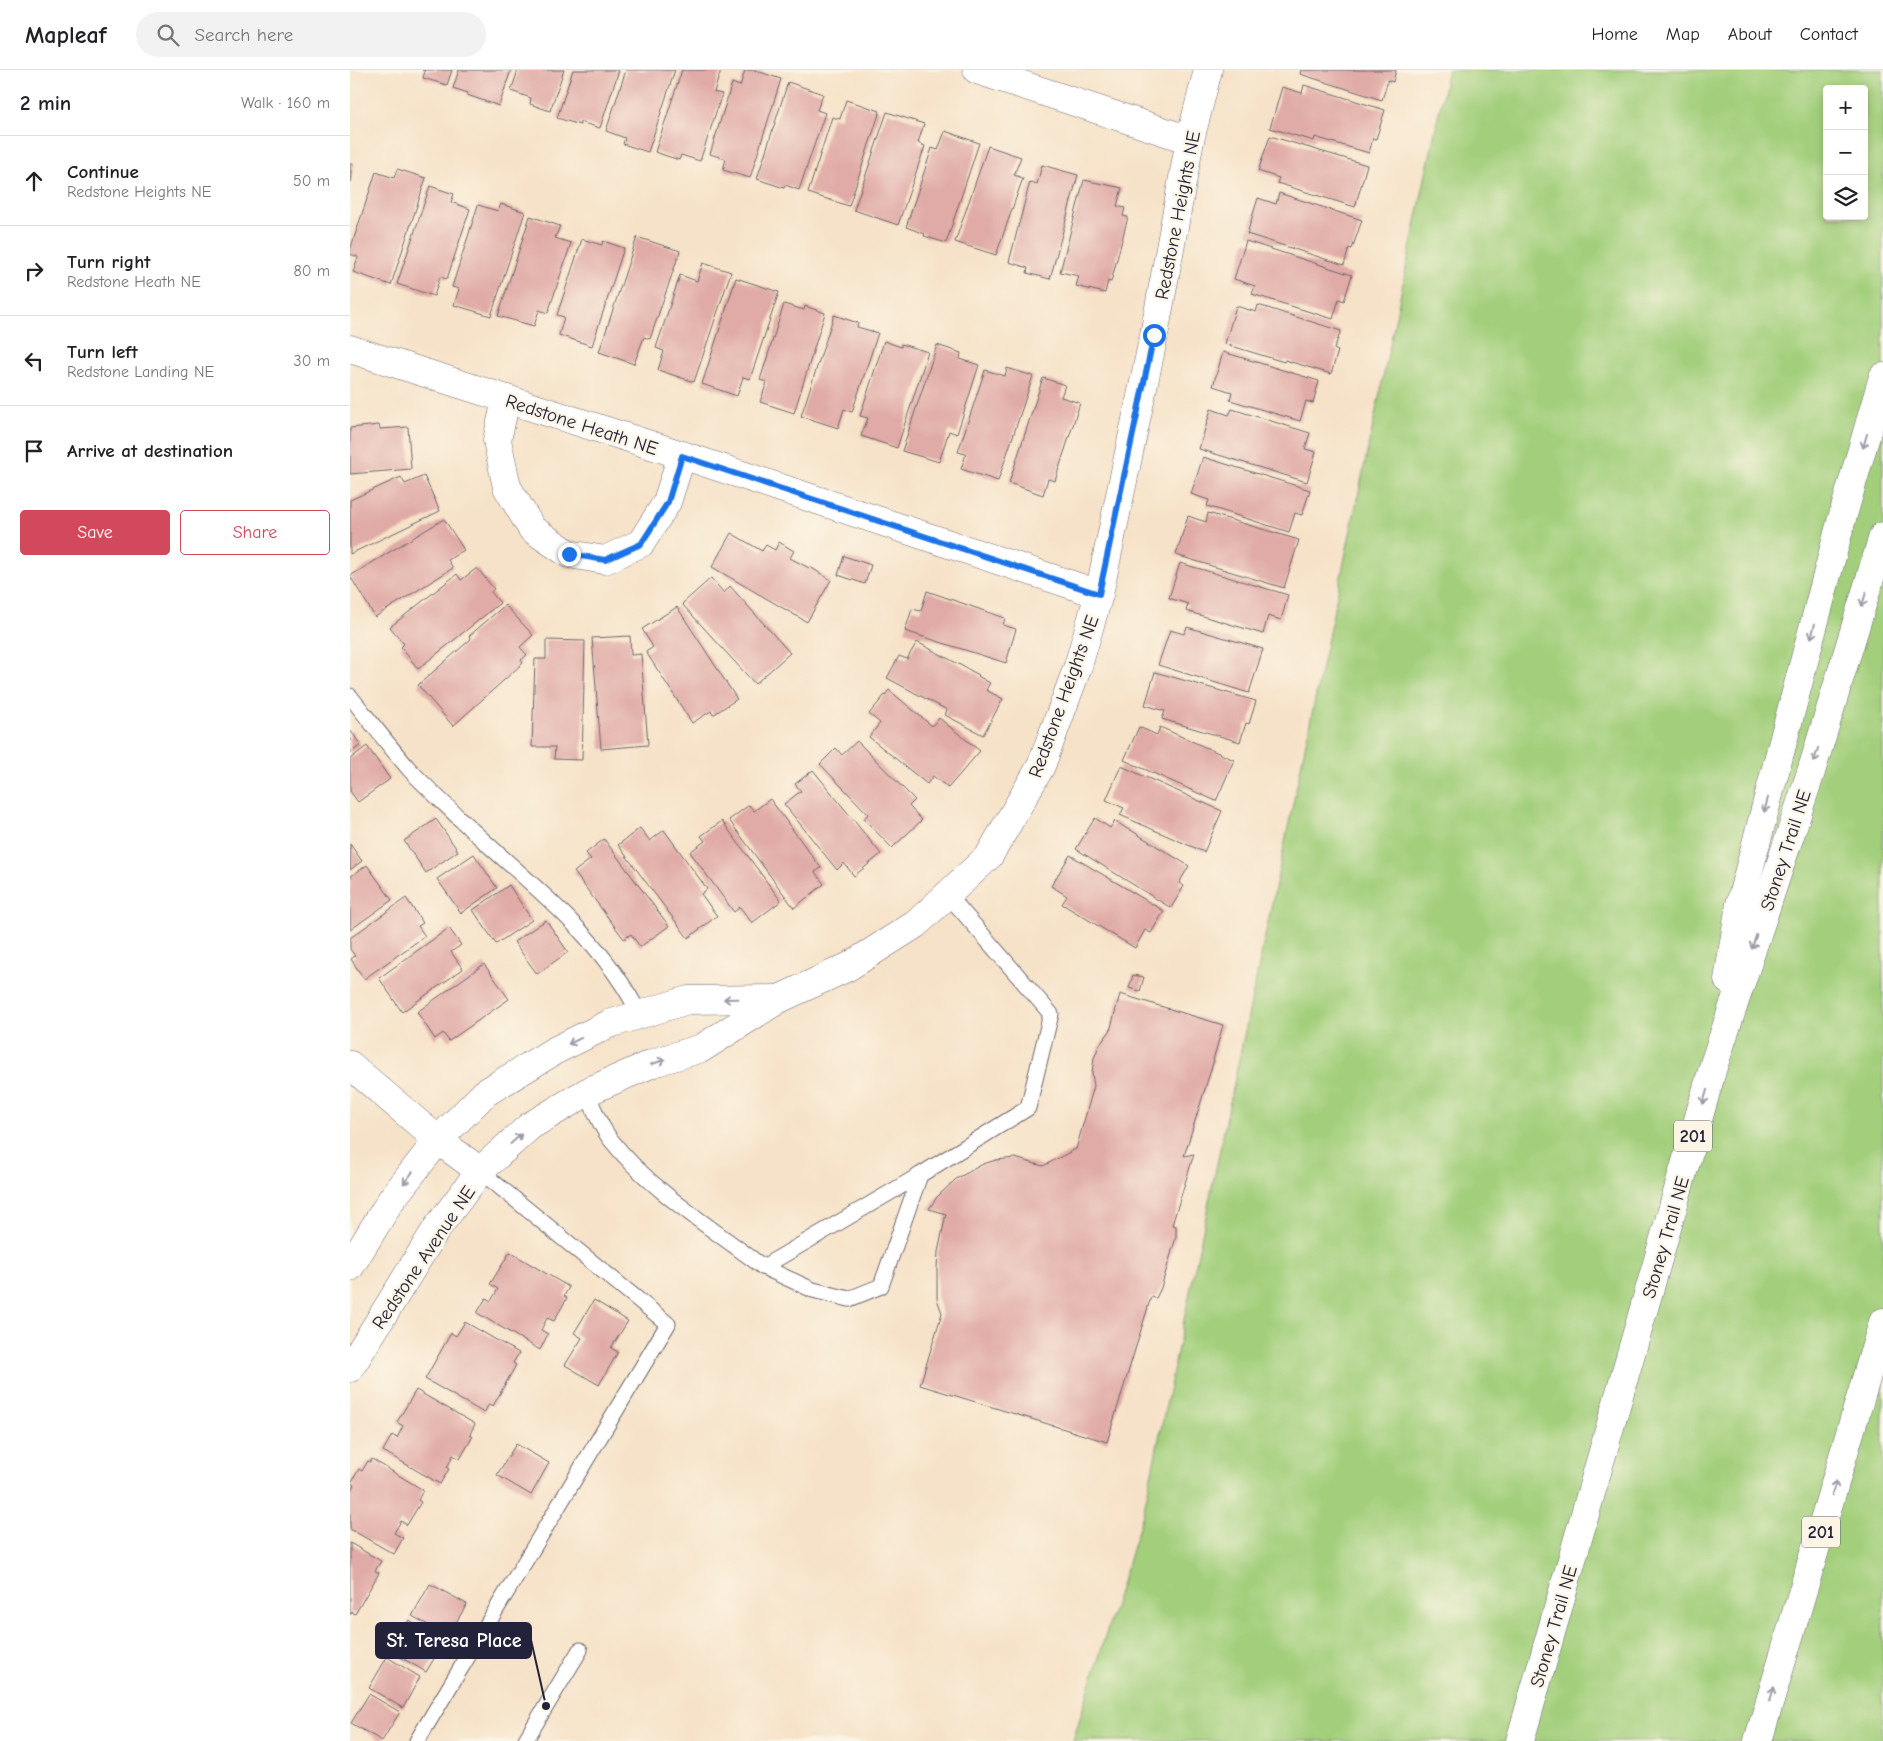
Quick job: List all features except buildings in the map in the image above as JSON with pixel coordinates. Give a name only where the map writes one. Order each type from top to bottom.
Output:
[{"type":"main road","points":[[976,70],[1190,140]]},
{"type":"main road","name":"Redstone Heights NE","points":[[480,1172],[530,1126],[587,1092],[653,1063],[702,1048],[779,999],[848,968],[916,924],[989,856],[1041,766],[1078,666],[1099,594],[1154,335],[1190,140],[1208,70]]},
{"type":"main road","name":"Redstone Heath NE","points":[[350,349],[682,456],[1099,594]]},
{"type":"main road","points":[[1714,1064],[1740,904],[1841,522],[1883,377]]},
{"type":"main road","points":[[506,400],[498,440],[507,487],[532,528],[569,554],[605,560],[641,544],[668,502],[682,456]]},
{"type":"main road","name":"Stoney Trail NE","points":[[1520,1741],[1714,1064],[1811,772],[1883,536]]},
{"type":"main road","name":"Redstone Heights NE","points":[[438,1140],[493,1088],[554,1051],[609,1024],[688,1000],[779,999]]},
{"type":"main road","points":[[350,1065],[438,1140],[480,1172]]},
{"type":"main road","points":[[350,1267],[391,1200],[438,1140]]},
{"type":"main road","name":"Redstone Avenue NE","points":[[350,1368],[437,1228],[480,1172]]},
{"type":"main road","name":"201","points":[[1758,1741],[1883,1322]]},
{"type":"lane","points":[[350,696],[411,770],[460,818],[570,918],[608,962],[640,1015]]},
{"type":"lane","points":[[763,1267],[920,1175],[1028,1108],[1051,1014],[948,895]]},
{"type":"lane","points":[[587,1092],[596,1115],[610,1139],[648,1181],[763,1267],[813,1290],[849,1300],[881,1286],[920,1175]]},
{"type":"lane","points":[[416,1741],[668,1324],[480,1172]]},
{"type":"lane","points":[[525,1741],[580,1650]]},
{"type":"green space","points":[[1448,70],[1883,70],[1883,1741],[1073,1741],[1143,1514]]},
{"type":"place","name":"St. Teresa Place","points":[[546,1706]]},
{"type":"route","points":[[569,554],[605,560],[641,544],[668,502],[682,456],[1099,594],[1154,335]]}]
